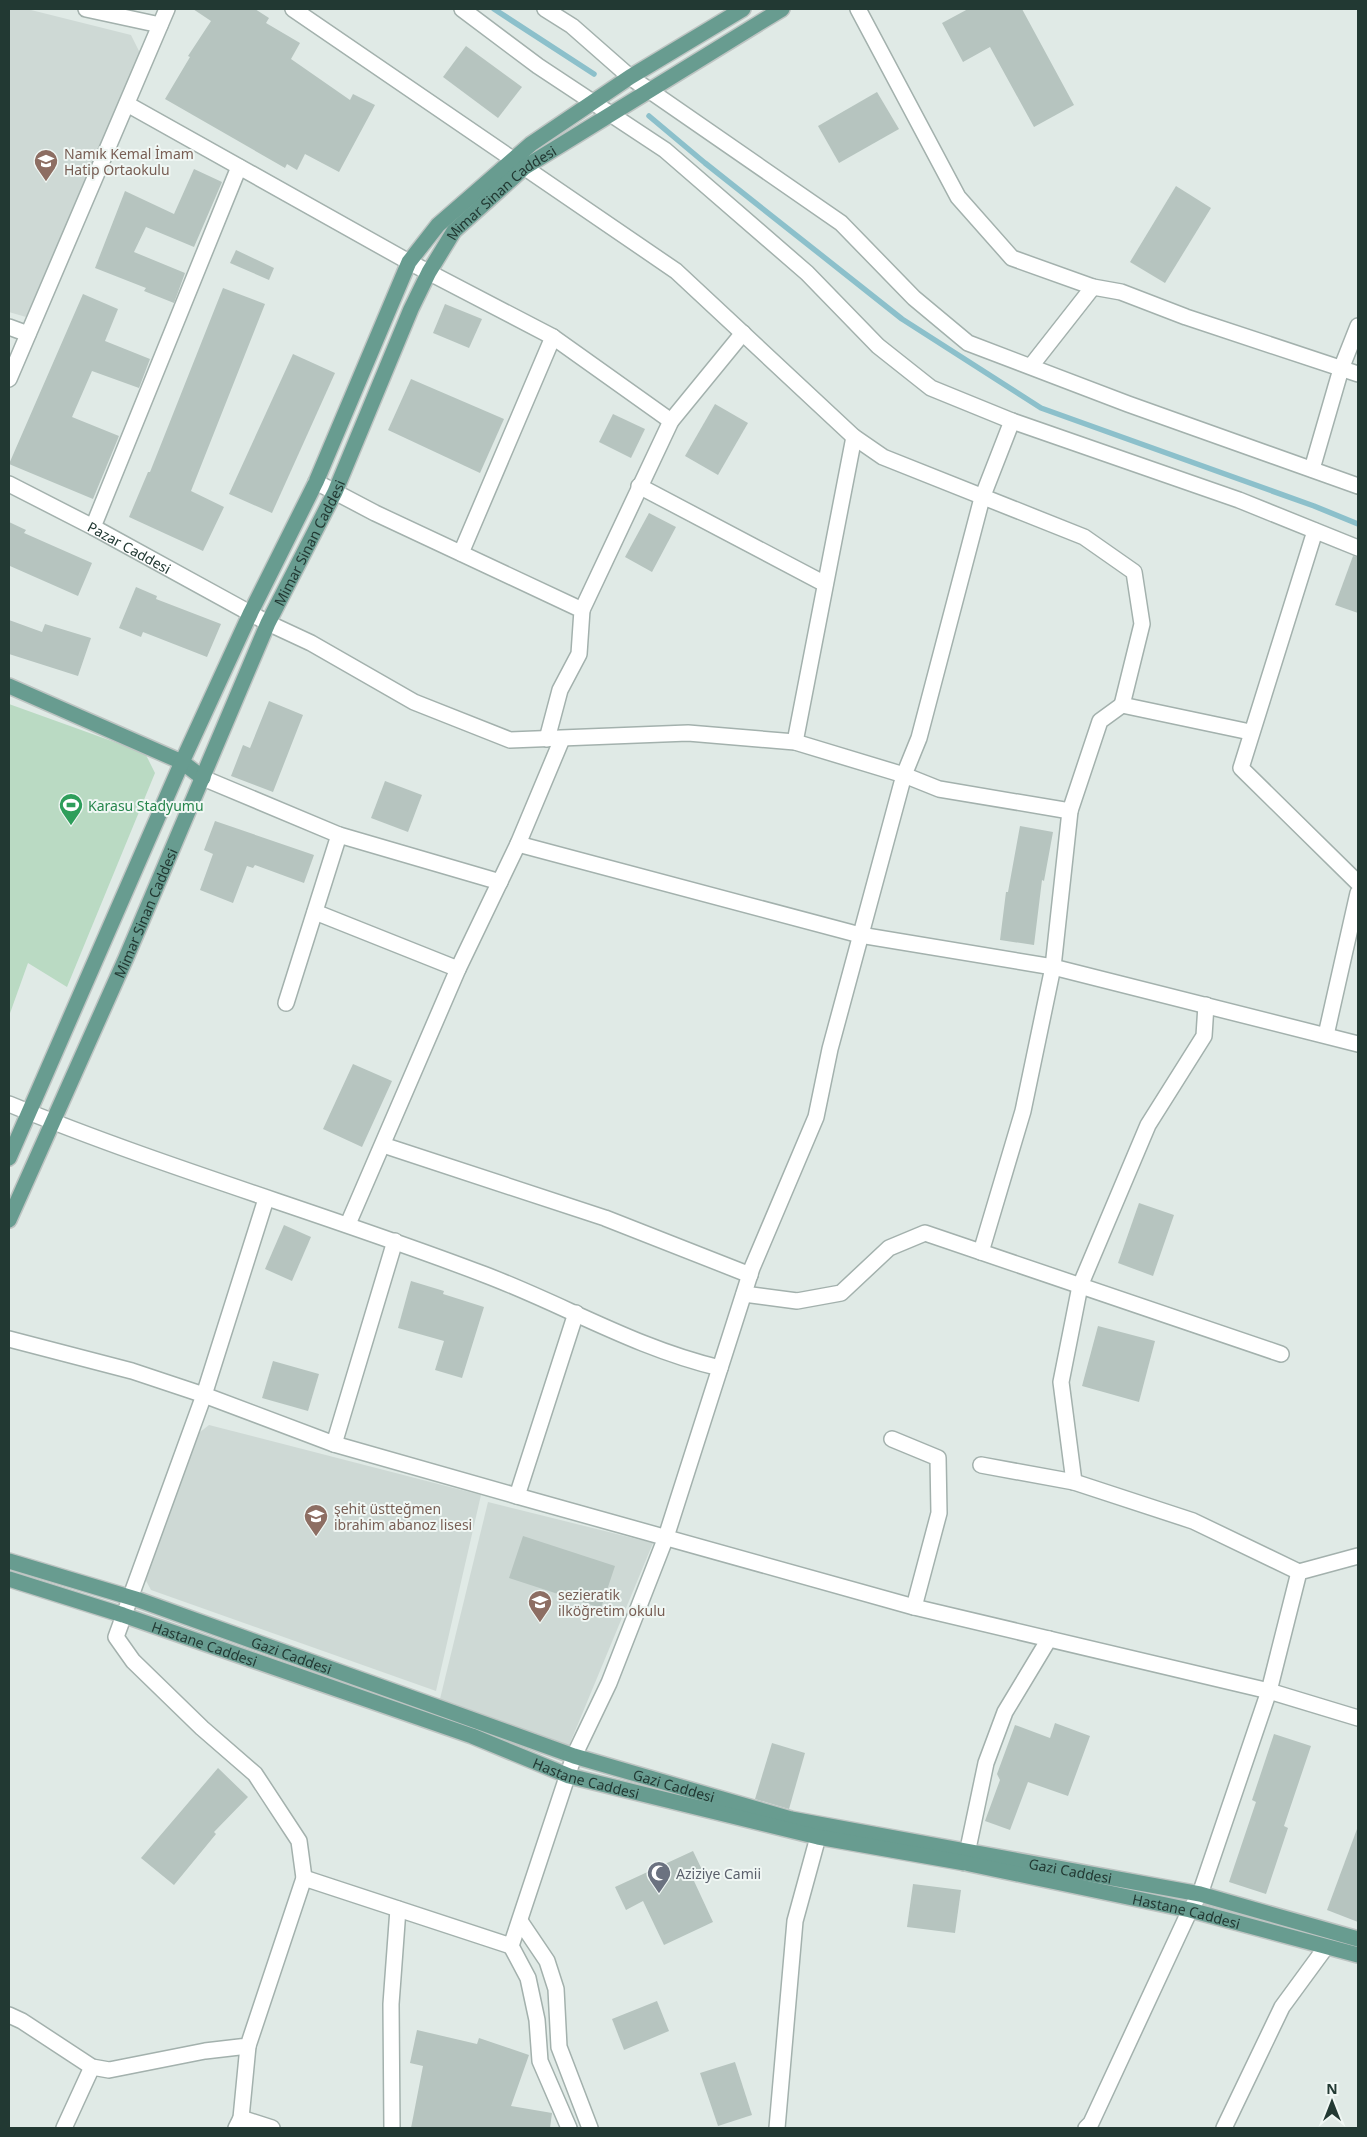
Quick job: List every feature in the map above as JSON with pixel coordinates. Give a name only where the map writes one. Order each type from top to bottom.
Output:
[{"type":"main road","name":"Mimar Sinan Caddesi","points":[[9,1220],[203,778],[268,623],[335,492],[411,309],[429,272],[454,231],[519,163],[531,144],[630,77],[743,9]]},
{"type":"main road","name":"Mimar Sinan Caddesi","points":[[9,1158],[182,762],[251,612],[316,482],[409,262],[438,225],[519,163],[610,114],[782,9]]},
{"type":"main road","points":[[9,686],[182,762],[203,778]]},
{"type":"main road","name":"Gazi Caddesi","points":[[9,1561],[129,1597],[574,1756],[791,1818],[966,1857],[1200,1894],[1358,1939]]},
{"type":"main road","name":"Hastane Caddesi","points":[[9,1579],[123,1615],[472,1736],[569,1776],[818,1837],[966,1857],[1190,1910],[1358,1955]]},
{"type":"street","points":[[86,9],[160,24]]},
{"type":"street","points":[[9,378],[167,9]]},
{"type":"street","points":[[294,9],[676,271],[854,437],[883,457],[1084,537],[1134,572],[1142,624],[1122,704],[1100,721],[1070,811],[1053,967],[1024,1111],[981,1252]]},
{"type":"street","points":[[462,9],[538,66],[665,150],[724,199],[807,273],[878,346],[931,388],[1012,421],[1239,500],[1358,548]]},
{"type":"street","points":[[545,9],[572,26],[630,77],[841,223],[914,298],[968,343],[1128,404],[1358,486]]},
{"type":"street","points":[[858,9],[958,196],[1012,258],[1092,287],[1121,292],[1186,317],[1358,374]]},
{"type":"street","points":[[127,104],[409,262],[553,337],[671,421]]},
{"type":"street","points":[[93,527],[239,167]]},
{"type":"street","points":[[1031,366],[1092,287]]},
{"type":"street","points":[[1312,469],[1341,369],[1358,326]]},
{"type":"street","points":[[9,327],[28,334]]},
{"type":"street","points":[[348,1224],[458,969],[518,844],[554,739],[560,690],[579,654],[582,610],[671,421],[743,333]]},
{"type":"street","points":[[461,553],[553,337]]},
{"type":"street","points":[[511,1946],[569,1776],[574,1756],[609,1683],[666,1537],[750,1275],[816,1117],[830,1049],[860,935],[904,775],[919,738],[982,498],[1012,421]]},
{"type":"street","points":[[795,742],[854,437]]},
{"type":"street","points":[[316,482],[582,610]]},
{"type":"street","name":"Pazar Caddesi","points":[[9,484],[93,527],[268,623],[311,643],[414,702],[510,740],[688,733],[795,742],[904,775],[938,789],[1070,811]]},
{"type":"street","points":[[639,486],[825,584]]},
{"type":"street","points":[[1315,531],[1240,768],[1358,883]]},
{"type":"street","points":[[1122,704],[1250,732]]},
{"type":"street","points":[[203,778],[339,835],[500,882]]},
{"type":"street","points":[[286,1003],[339,835]]},
{"type":"street","points":[[518,844],[860,935],[1053,967],[1358,1044]]},
{"type":"street","points":[[1326,1035],[1358,893]]},
{"type":"street","points":[[315,912],[458,969]]},
{"type":"street","points":[[1074,1482],[1061,1382],[1080,1286],[1148,1125],[1204,1036],[1206,1005]]},
{"type":"street","points":[[9,1104],[53,1122],[266,1199],[348,1224],[485,1274],[576,1313],[601,1327],[683,1360],[720,1368]]},
{"type":"street","points":[[383,1145],[605,1218],[750,1275]]},
{"type":"street","points":[[266,1199],[204,1394],[116,1636],[133,1661],[202,1728],[256,1774],[299,1841],[304,1878],[248,2046],[238,2123],[272,2128]]},
{"type":"street","points":[[744,1294],[797,1301],[842,1293],[889,1248],[925,1234],[1281,1354]]},
{"type":"street","points":[[334,1444],[395,1241]]},
{"type":"street","points":[[517,1496],[576,1313]]},
{"type":"street","points":[[9,1339],[132,1371],[204,1394],[334,1444],[517,1496],[914,1607],[1269,1692],[1358,1718]]},
{"type":"street","points":[[892,1439],[938,1458],[938,1513],[914,1607]]},
{"type":"street","points":[[982,1465],[1074,1482],[1194,1521],[1299,1572],[1358,1556]]},
{"type":"street","points":[[1086,2128],[1091,2123],[1190,1910],[1200,1894],[1269,1692],[1299,1572]]},
{"type":"street","points":[[966,1857],[986,1763],[1005,1712],[1049,1639]]},
{"type":"street","points":[[777,2128],[795,1921],[818,1837]]},
{"type":"street","points":[[304,1878],[511,1946],[528,1978],[536,2020],[540,2062],[569,2128]]},
{"type":"street","points":[[392,2128],[391,2004],[398,1909]]},
{"type":"street","points":[[520,1921],[547,1961],[556,1989],[559,2047],[590,2128]]},
{"type":"street","points":[[1224,2128],[1282,2007],[1326,1946]]},
{"type":"street","points":[[9,2015],[22,2021],[92,2067],[109,2070],[205,2051],[248,2046]]},
{"type":"street","points":[[64,2128],[92,2067]]},
{"type":"shaded area","name":"Namık Kemal İmam Hatip Ortaokulu","points":[[9,9],[27,9],[131,35],[140,53],[26,317],[9,312]]},
{"type":"shaded area","name":"şehit üstteğmen ibrahim abanoz lisesi","points":[[209,1425],[481,1495],[436,1691],[151,1590],[145,1579],[195,1436]]},
{"type":"shaded area","name":"sezieratik ilköğretim okulu","points":[[488,1502],[653,1543],[568,1748],[439,1703]]},
{"type":"green space","name":"Karasu Stadyumu","points":[[9,704],[145,753],[155,773],[67,987],[28,963],[9,1016]]},
{"type":"building","points":[[193,9],[255,9],[269,18],[266,23],[300,43],[291,59],[350,100],[353,94],[375,105],[339,172],[305,154],[297,170],[287,164],[285,168],[165,99],[190,57],[188,56],[211,21]]},
{"type":"building","points":[[968,9],[1022,9],[1074,105],[1034,127],[990,47],[963,62],[942,23]]},
{"type":"building","points":[[466,46],[522,87],[498,118],[443,77]]},
{"type":"building","points":[[877,92],[899,129],[839,163],[818,126]]},
{"type":"building","points":[[194,169],[222,182],[194,247],[146,227],[134,252],[185,273],[174,303],[144,291],[146,288],[95,268],[125,191],[174,214]]},
{"type":"building","points":[[1176,186],[1211,208],[1165,283],[1130,262]]},
{"type":"building","points":[[236,250],[274,268],[269,280],[230,263]]},
{"type":"building","points":[[223,288],[265,304],[191,491],[224,507],[203,551],[129,517],[148,472],[150,472]]},
{"type":"building","points":[[83,294],[118,309],[105,341],[150,359],[139,388],[92,371],[72,417],[119,436],[93,499],[9,464]]},
{"type":"building","points":[[445,304],[482,319],[469,348],[433,333]]},
{"type":"building","points":[[293,354],[335,373],[272,513],[229,494]]},
{"type":"building","points":[[411,379],[504,419],[480,473],[388,430]]},
{"type":"building","points":[[715,404],[748,423],[718,475],[685,456]]},
{"type":"building","points":[[613,414],[645,429],[631,458],[599,442]]},
{"type":"building","points":[[649,513],[676,527],[652,572],[625,557]]},
{"type":"building","points":[[9,522],[26,530],[24,533],[92,563],[78,596],[10,566],[9,568]]},
{"type":"building","points":[[1353,556],[1358,557],[1358,613],[1335,605]]},
{"type":"building","points":[[136,587],[157,596],[156,599],[221,624],[207,657],[143,632],[141,637],[119,628]]},
{"type":"building","points":[[9,620],[42,632],[45,624],[91,638],[78,676],[9,654]]},
{"type":"building","points":[[269,701],[303,715],[273,792],[231,776],[243,745],[250,748]]},
{"type":"building","points":[[385,781],[422,795],[408,832],[371,818]]},
{"type":"building","points":[[215,821],[314,855],[304,883],[255,865],[253,868],[247,866],[233,903],[200,890],[213,854],[204,850]]},
{"type":"building","points":[[1020,826],[1053,832],[1044,881],[1042,880],[1034,945],[1000,940],[1006,892],[1008,892]]},
{"type":"building","points":[[353,1064],[392,1081],[362,1147],[323,1129]]},
{"type":"building","points":[[1139,1203],[1174,1215],[1153,1276],[1118,1263]]},
{"type":"building","points":[[284,1225],[311,1237],[292,1281],[265,1269]]},
{"type":"building","points":[[411,1281],[444,1291],[443,1294],[484,1307],[462,1378],[435,1370],[444,1341],[398,1328]]},
{"type":"building","points":[[1098,1326],[1155,1341],[1139,1402],[1082,1386]]},
{"type":"building","points":[[273,1361],[319,1374],[308,1411],[262,1398]]},
{"type":"building","points":[[523,1536],[615,1566],[601,1608],[509,1578]]},
{"type":"building","points":[[1055,1723],[1090,1736],[1068,1796],[1028,1782],[1010,1830],[985,1821],[1000,1780],[997,1774],[1015,1725],[1050,1738]]},
{"type":"building","points":[[1274,1734],[1311,1746],[1284,1826],[1288,1828],[1266,1894],[1229,1882],[1256,1802],[1252,1800]]},
{"type":"building","points":[[772,1743],[805,1753],[789,1809],[755,1799]]},
{"type":"building","points":[[218,1768],[248,1797],[214,1832],[216,1834],[174,1885],[141,1858]]},
{"type":"building","points":[[1358,1830],[1358,1922],[1327,1910]]},
{"type":"building","name":"Aziziye Camii","points":[[693,1851],[705,1876],[694,1881],[713,1922],[664,1945],[643,1901],[626,1910],[615,1887]]},
{"type":"building","points":[[913,1884],[961,1890],[955,1933],[907,1927]]},
{"type":"building","points":[[657,2001],[669,2031],[624,2050],[612,2019]]},
{"type":"building","points":[[417,2030],[477,2044],[479,2038],[529,2055],[511,2106],[552,2113],[550,2128],[411,2128],[423,2066],[410,2063]]},
{"type":"building","points":[[735,2062],[752,2115],[718,2126],[700,2073]]},
{"type":"waterway","points":[[494,9],[594,74]]},
{"type":"waterway","points":[[649,116],[705,163],[902,319],[1041,408],[1314,506],[1358,524]]},
{"type":"place","name":"Namık Kemal İmam Hatip Ortaokulu","points":[[46,182]]},
{"type":"place","name":"Karasu Stadyumu","points":[[71,826]]},
{"type":"place","name":"şehit üstteğmen ibrahim abanoz lisesi","points":[[316,1537]]},
{"type":"place","name":"sezieratik ilköğretim okulu","points":[[540,1623]]},
{"type":"place","name":"Aziziye Camii","points":[[659,1894]]}]
